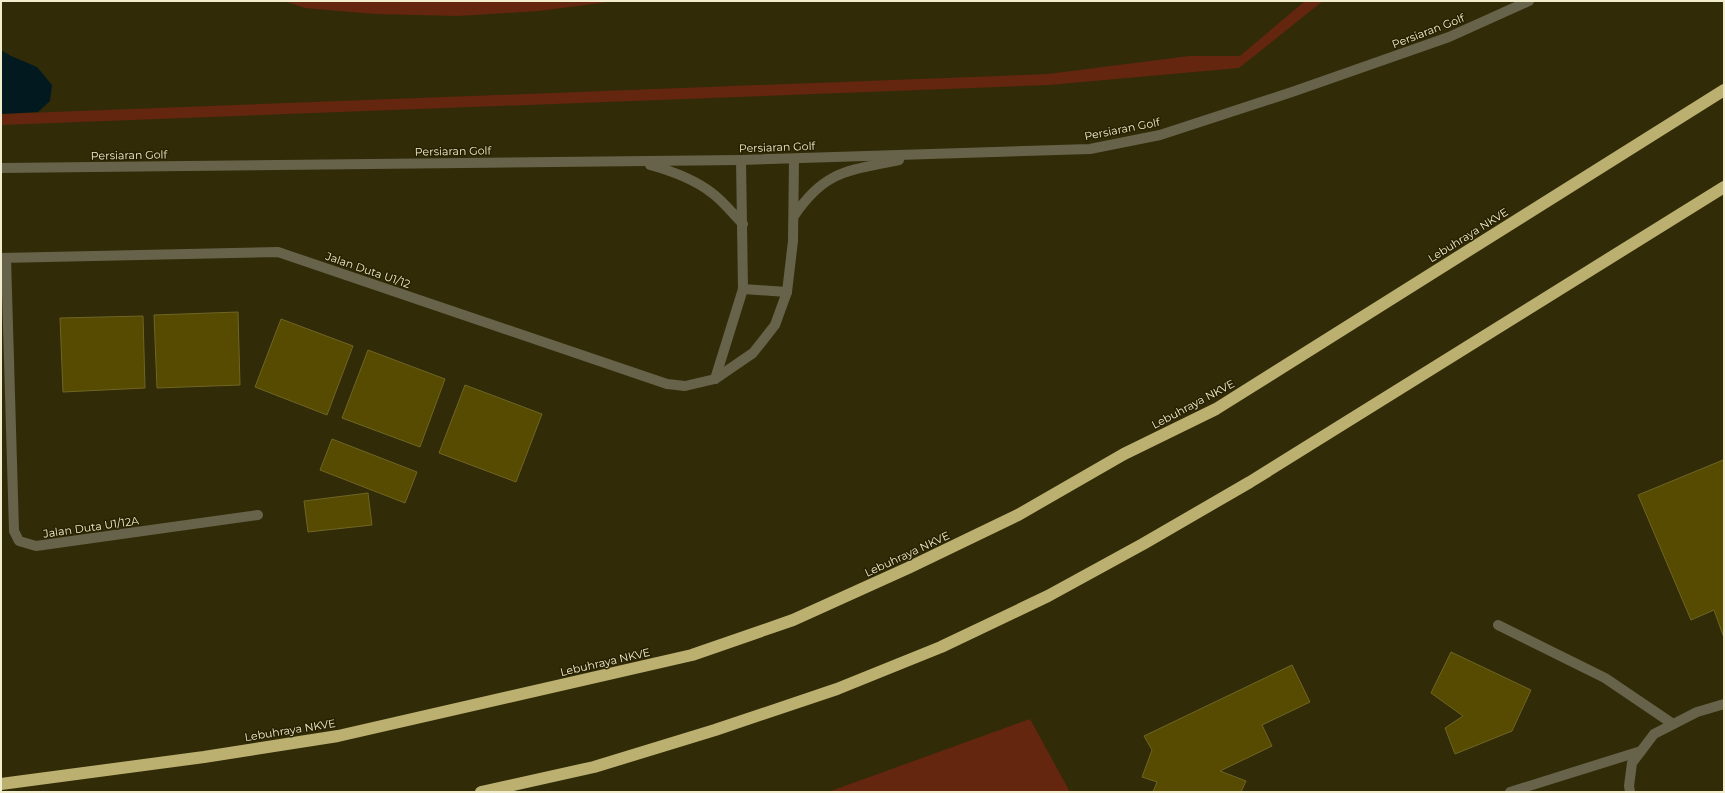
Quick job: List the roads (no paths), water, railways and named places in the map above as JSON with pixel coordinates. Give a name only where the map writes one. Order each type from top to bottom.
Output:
[{"type":"highway","name":"Lebuhraya NKVE","points":[[1,784],[204,757],[338,736],[692,655],[793,620],[908,568],[1018,515],[1124,454],[1216,409],[1724,90]]},
{"type":"highway","points":[[481,792],[594,767],[715,730],[837,689],[941,647],[1048,596],[1136,548],[1250,482],[1724,187]]},
{"type":"street","name":"Persiaran Golf","points":[[1,168],[635,162],[794,159],[1090,149],[1160,134],[1292,92],[1449,37],[1529,1]]},
{"type":"street","points":[[794,216],[811,193],[823,182],[838,174],[926,155]]},
{"type":"street","name":"Jalan Duta U1/12","points":[[3,258],[278,252],[667,384],[685,386],[715,378],[753,353],[775,325],[787,292],[793,242],[794,159]]},
{"type":"street","points":[[715,378],[743,289],[741,160]]},
{"type":"street","points":[[635,162],[668,170],[691,180],[713,194],[743,224]]},
{"type":"street","name":"Jalan Duta U1/12A","points":[[3,258],[14,531],[19,541],[36,546],[258,515]]},
{"type":"street","points":[[743,289],[787,292]]},
{"type":"street","points":[[1498,625],[1605,678],[1673,724]]},
{"type":"street","points":[[1630,792],[1628,786],[1632,764],[1654,734],[1697,712],[1724,704]]},
{"type":"street","points":[[1510,792],[1641,751]]},
{"type":"water","points":[[1,50],[37,67],[52,85],[50,101],[38,112],[1,114]]}]
